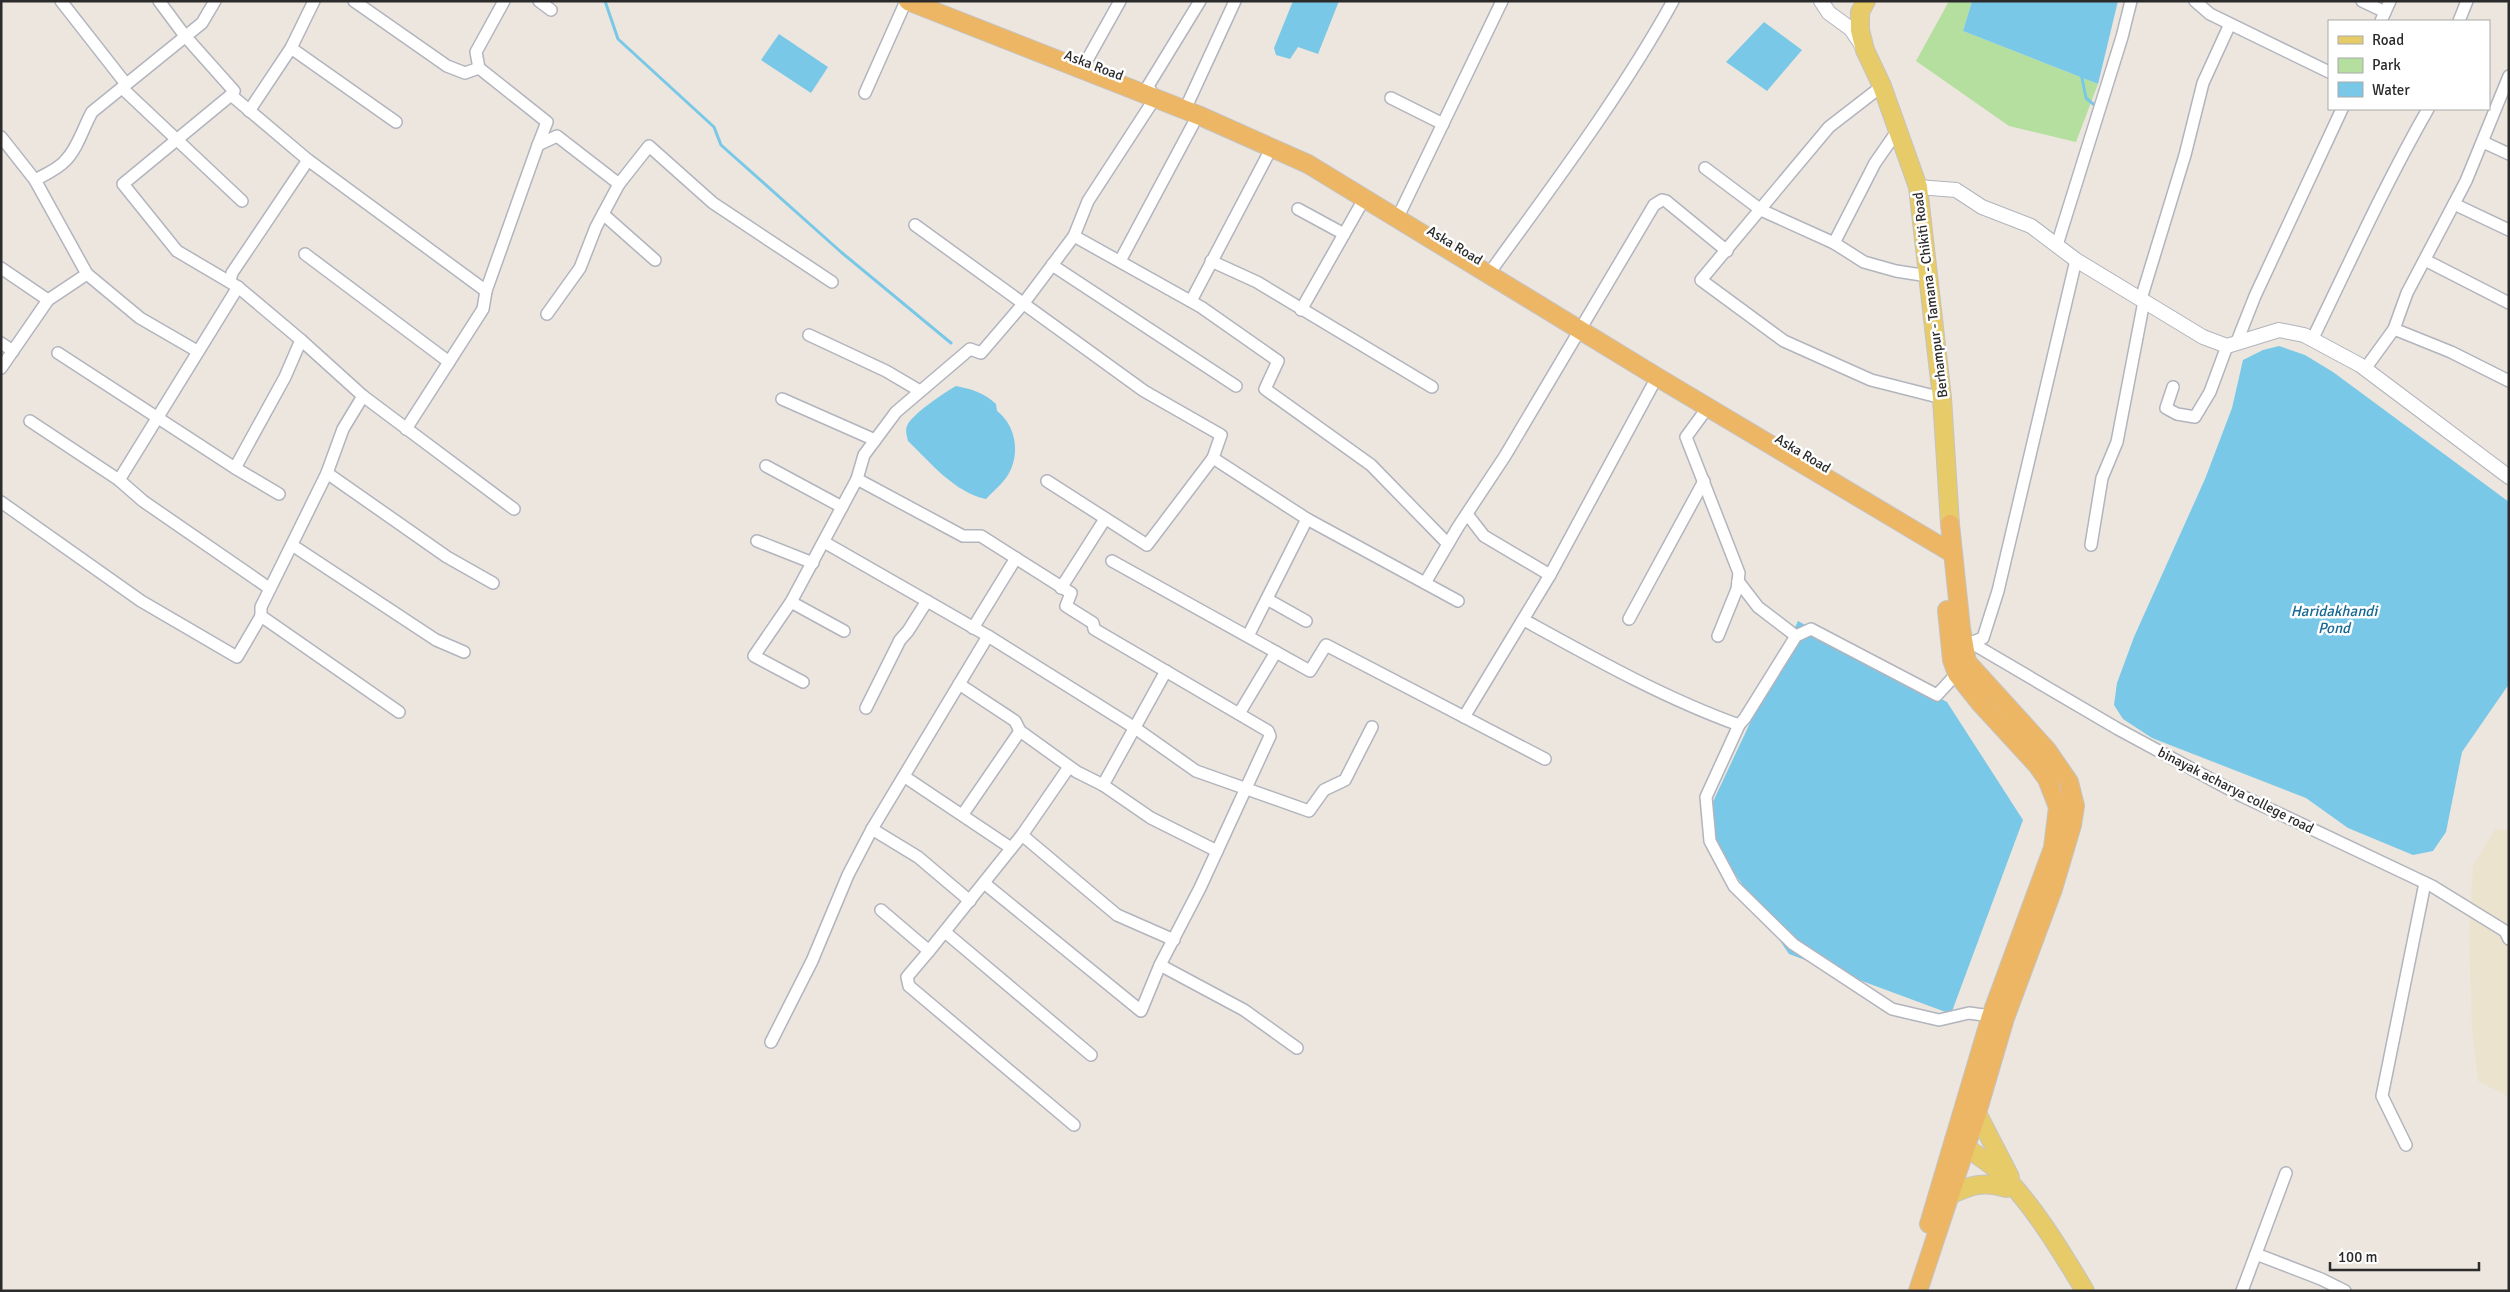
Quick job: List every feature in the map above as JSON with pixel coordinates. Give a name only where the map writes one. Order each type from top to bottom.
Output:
[{"type":"highway","points":[[907,1],[1084,66]]},
{"type":"highway","name":"Aska Road","points":[[934,1],[1084,66],[1307,154],[1398,215],[1493,268],[1581,325],[1948,540]]},
{"type":"highway","points":[[1193,109],[1308,164],[1364,199],[1398,215],[1581,325],[1657,377],[1948,540]]},
{"type":"highway","points":[[1911,1291],[2052,848],[2058,807],[2047,779],[2037,765],[1980,703],[1964,653],[1948,540]]},
{"type":"highway","points":[[1948,540],[1952,660],[1964,653]]},
{"type":"highway","points":[[1918,1291],[1950,1195],[1958,1147],[1977,1113],[1998,1017]]},
{"type":"main road","name":"Berhampur - Tamana - Chikiti Road","points":[[1866,1],[1860,12],[1860,30],[1865,50],[1882,86],[1918,187],[1942,398],[1948,540]]},
{"type":"main road","points":[[1977,1113],[2004,1164],[2009,1187],[2072,1291]]},
{"type":"main road","points":[[1958,1147],[1997,1170],[2061,1252],[2084,1291]]},
{"type":"main road","points":[[1950,1195],[1977,1185],[1990,1183],[2009,1187]]},
{"type":"street","points":[[61,1],[124,86],[175,139],[242,201]]},
{"type":"street","points":[[159,1],[185,36],[234,91],[123,184],[177,251],[234,284],[301,340],[363,396],[514,509]]},
{"type":"street","points":[[35,180],[65,162],[76,146],[81,131],[92,112],[202,23],[215,1]]},
{"type":"street","points":[[249,111],[290,48],[314,1]]},
{"type":"street","points":[[354,1],[447,66],[465,73],[479,68]]},
{"type":"street","points":[[406,429],[483,309],[486,291],[547,122],[479,68],[476,52],[504,1]]},
{"type":"street","points":[[539,1],[551,10]]},
{"type":"street","points":[[865,92],[907,1]]},
{"type":"street","points":[[1084,66],[1120,1]]},
{"type":"street","points":[[804,682],[754,656],[791,602],[813,563],[857,479],[864,455],[896,412],[920,391],[970,349],[981,353],[1023,304],[1074,236],[1088,201],[1151,92],[1200,1]]},
{"type":"street","points":[[1120,261],[1193,109],[1235,1]]},
{"type":"street","points":[[1398,215],[1502,1]]},
{"type":"street","points":[[1493,268],[1608,108],[1650,44],[1673,1]]},
{"type":"street","points":[[1821,1],[1829,13],[1851,29],[1865,50]]},
{"type":"street","points":[[2057,244],[2122,37],[2130,1]]},
{"type":"street","points":[[2195,1],[2210,14],[2328,72]]},
{"type":"street","points":[[2362,1],[2385,11]]},
{"type":"street","points":[[2459,20],[2467,1]]},
{"type":"street","points":[[2091,545],[2102,478],[2117,442],[2142,300],[2185,156],[2203,84],[2230,24]]},
{"type":"street","points":[[290,48],[396,122]]},
{"type":"street","points":[[2365,369],[2394,329],[2407,293],[2454,204],[2483,142],[2509,76]]},
{"type":"street","points":[[1882,86],[1829,127],[1701,280],[1784,341],[1871,380],[1942,398]]},
{"type":"street","points":[[231,95],[308,160],[486,291]]},
{"type":"street","points":[[1391,98],[1443,124]]},
{"type":"street","points":[[2173,388],[2166,408],[2176,414],[2196,417],[2210,392],[2342,110]]},
{"type":"street","points":[[2312,340],[2357,245],[2385,194],[2398,162],[2427,110]]},
{"type":"street","points":[[1834,243],[1875,163],[1898,130]]},
{"type":"street","points":[[538,145],[558,136],[619,184]]},
{"type":"street","points":[[1,137],[35,180],[87,274],[140,318],[197,351]]},
{"type":"street","points":[[2483,142],[2509,154]]},
{"type":"street","points":[[546,314],[580,268],[603,214],[619,184],[649,146],[713,202],[832,282]]},
{"type":"street","points":[[1191,301],[1272,146]]},
{"type":"street","points":[[118,480],[197,351],[234,284],[232,273],[308,160]]},
{"type":"street","points":[[1705,168],[1761,210],[1834,243],[1864,262],[1896,271],[1928,276]]},
{"type":"street","points":[[1918,187],[1956,190],[1982,207],[2031,226],[2076,260],[2203,337],[2232,345],[2279,330],[2304,335],[2365,369],[2509,477]]},
{"type":"street","points":[[1302,310],[1364,199]]},
{"type":"street","points":[[1425,583],[1505,456],[1581,325],[1654,205],[1662,200],[1666,201],[1727,250]]},
{"type":"street","points":[[2454,204],[2509,230]]},
{"type":"street","points":[[1298,209],[1344,234]]},
{"type":"street","points":[[603,214],[655,260]]},
{"type":"street","points":[[915,225],[1144,391],[1221,435],[1213,458],[1148,545],[1047,481]]},
{"type":"street","points":[[1074,236],[1191,301],[1278,361],[1265,390],[1371,465],[1448,544]]},
{"type":"street","points":[[305,254],[449,362]]},
{"type":"street","points":[[1998,1017],[1969,1013],[1939,1020],[1892,1009],[1793,944],[1734,886],[1710,841],[1706,797],[1739,724],[1745,718],[1796,636],[1811,629],[1937,695],[1964,653],[1983,638],[1998,591],[2076,260]]},
{"type":"street","points":[[2424,260],[2509,303]]},
{"type":"street","points":[[1211,261],[1249,278],[1432,387]]},
{"type":"street","points":[[1052,265],[1236,386]]},
{"type":"street","points":[[1,268],[48,300]]},
{"type":"street","points":[[1,368],[48,300],[87,274]]},
{"type":"street","points":[[2394,329],[2451,352],[2509,381]]},
{"type":"street","points":[[809,335],[886,371],[920,391]]},
{"type":"street","points":[[235,468],[285,377],[301,340]]},
{"type":"street","points":[[1,343],[13,351]]},
{"type":"street","points":[[58,353],[235,468],[279,494]]},
{"type":"street","points":[[1464,717],[1550,575],[1657,377]]},
{"type":"street","points":[[1,502],[141,601],[237,657],[261,616],[260,607],[327,473],[343,429],[363,396]]},
{"type":"street","points":[[782,399],[875,440]]},
{"type":"street","points":[[1708,407],[1686,437],[1740,573],[1718,636]]},
{"type":"street","points":[[30,421],[118,480],[143,501],[269,588]]},
{"type":"street","points":[[1213,458],[1307,519],[1458,601]]},
{"type":"street","points":[[766,466],[842,507]]},
{"type":"street","points":[[327,473],[446,557],[493,583]]},
{"type":"street","points":[[857,479],[964,536],[981,536],[1071,594],[1066,606],[1093,623],[1094,629],[1240,712],[1268,731],[1270,736],[1217,851],[1160,965],[1140,1011],[984,883]]},
{"type":"street","points":[[1629,619],[1704,481]]},
{"type":"street","points":[[1467,514],[1484,536],[1550,575]]},
{"type":"street","points":[[1061,588],[1105,519]]},
{"type":"street","points":[[1248,636],[1307,519]]},
{"type":"street","points":[[756,541],[813,563]]},
{"type":"street","points":[[824,542],[988,636],[1135,728],[1196,771],[1309,812],[1324,790],[1345,780],[1372,728]]},
{"type":"street","points":[[292,545],[436,640],[464,652]]},
{"type":"street","points":[[973,628],[1016,558]]},
{"type":"street","points":[[1112,561],[1310,671],[1326,644],[1545,760]]},
{"type":"street","points":[[1738,581],[1758,607],[1796,636]]},
{"type":"street","points":[[1267,599],[1306,621]]},
{"type":"street","points":[[866,708],[900,640],[908,631],[926,601]]},
{"type":"street","points":[[791,602],[844,631]]},
{"type":"street","points":[[261,616],[399,712]]},
{"type":"street","points":[[1524,620],[1585,654],[1706,713],[1739,724]]},
{"type":"street","points":[[771,1042],[812,961],[848,875],[872,829],[988,636]]},
{"type":"street","points":[[1240,712],[1276,652]]},
{"type":"street","name":"binayak acharya college road","points":[[1964,653],[2110,724],[2242,796],[2425,883],[2505,931],[2509,939]]},
{"type":"street","points":[[1103,785],[1166,671]]},
{"type":"street","points":[[959,684],[1014,720],[1020,731],[1069,767],[1103,785],[1151,818],[1217,851]]},
{"type":"street","points":[[963,814],[1020,731]]},
{"type":"street","points":[[1069,767],[1022,835],[907,977],[909,986],[1074,1126]]},
{"type":"street","points":[[905,776],[1011,848]]},
{"type":"street","points":[[872,829],[918,857],[970,901]]},
{"type":"street","points":[[1022,835],[1117,915],[1174,940]]},
{"type":"street","points":[[2406,1145],[2382,1096],[2425,883]]},
{"type":"street","points":[[881,910],[929,951]]},
{"type":"street","points":[[945,932],[1091,1055]]},
{"type":"street","points":[[1160,965],[1244,1010],[1297,1048]]},
{"type":"street","points":[[2242,1291],[2286,1174]]},
{"type":"street","points":[[2256,1254],[2321,1279],[2345,1291]]},
{"type":"shaded area","points":[[2495,829],[2509,831],[2509,1097],[2478,1081],[2472,1030],[2469,934],[2473,866]]},
{"type":"green space","points":[[1949,1],[1972,1],[1963,31],[2098,84],[2076,142],[2009,126],[1916,61]]},
{"type":"water","points":[[1293,1],[1339,1],[1318,54],[1298,47],[1290,59],[1276,55],[1274,48]]},
{"type":"water","points":[[1972,1],[2118,1],[2098,84],[1963,31]]},
{"type":"water","points":[[1764,22],[1802,50],[1767,91],[1726,62]]},
{"type":"water","points":[[779,34],[828,67],[811,93],[761,60]]},
{"type":"water","name":"Haridakhandi Pond","points":[[2279,346],[2305,355],[2333,372],[2509,502],[2509,684],[2462,752],[2446,832],[2433,851],[2413,855],[2348,828],[2306,798],[2152,738],[2123,719],[2114,705],[2117,683],[2134,637],[2205,479],[2232,408],[2243,360],[2263,350]]},
{"type":"water","points":[[956,386],[978,392],[992,400],[996,404],[997,411],[1004,417],[1013,433],[1015,452],[1011,470],[1004,481],[986,499],[964,490],[944,476],[908,441],[906,434],[907,426],[915,416]]},
{"type":"water","points":[[1798,621],[1947,702],[2023,820],[1951,1014],[1789,954],[1702,825]]},
{"type":"waterway","points":[[605,1],[618,39],[714,127],[721,145],[841,252],[951,343]]},
{"type":"waterway","points":[[2081,73],[2086,98],[2098,108]]}]
